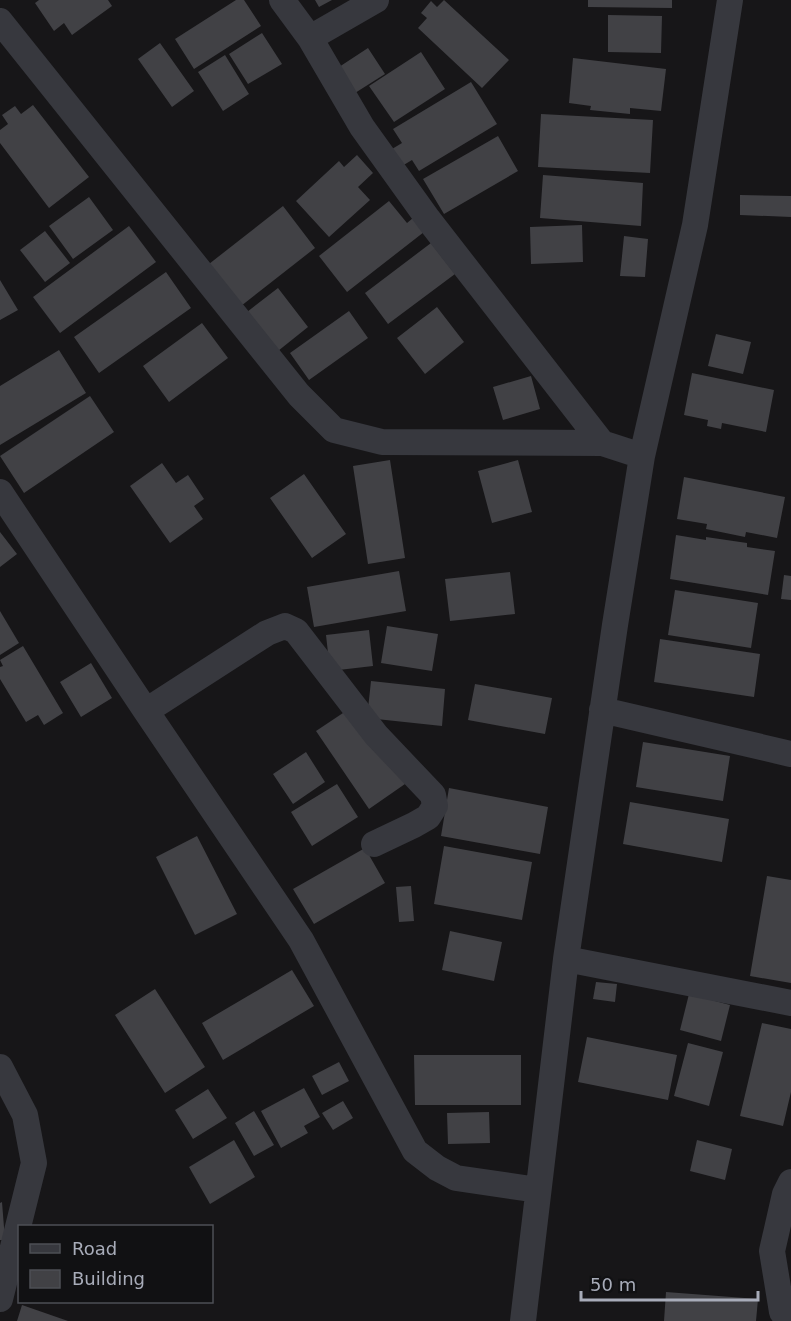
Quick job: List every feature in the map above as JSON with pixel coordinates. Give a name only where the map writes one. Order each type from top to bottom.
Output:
[{"type":"street","points":[[282,0],[309,38],[362,127],[428,219],[602,443]]},
{"type":"street","points":[[309,38],[376,0]]},
{"type":"street","points":[[523,1321],[566,959],[602,710],[642,456],[695,225],[730,0]]},
{"type":"street","points":[[0,21],[299,395],[334,430],[382,442],[602,443],[642,456]]},
{"type":"street","points":[[0,492],[301,940],[414,1151],[437,1168],[456,1178],[538,1190]]},
{"type":"street","points":[[146,711],[267,633],[285,626],[296,631],[376,735],[433,795],[435,806],[428,817],[374,844]]},
{"type":"street","points":[[602,710],[791,754]]},
{"type":"street","points":[[566,959],[791,1003]]},
{"type":"street","points":[[0,1067],[25,1115],[34,1163],[18,1225]]},
{"type":"street","points":[[782,1312],[772,1251],[785,1194],[791,1182]]},
{"type":"street","points":[[0,1299],[18,1227]]},
{"type":"building","points":[[39,0],[108,0],[112,6],[72,35],[64,23],[54,31],[35,3]]},
{"type":"building","points":[[236,0],[244,0],[261,26],[194,69],[175,39]]},
{"type":"building","points":[[315,0],[332,0],[319,7]]},
{"type":"building","points":[[444,0],[509,60],[482,88],[418,28],[427,18],[421,13],[431,1],[437,7]]},
{"type":"building","points":[[588,0],[672,0],[672,8],[588,7]]},
{"type":"building","points":[[608,15],[662,16],[661,53],[608,52]]},
{"type":"building","points":[[262,33],[282,64],[248,84],[229,54]]},
{"type":"building","points":[[160,43],[194,91],[172,107],[138,59]]},
{"type":"building","points":[[368,48],[385,74],[355,93],[339,67]]},
{"type":"building","points":[[421,52],[445,89],[394,122],[369,86]]},
{"type":"building","points":[[225,55],[249,94],[223,111],[198,72]]},
{"type":"building","points":[[573,58],[666,69],[661,111],[630,108],[630,114],[590,110],[591,106],[569,103]]},
{"type":"building","points":[[471,82],[497,124],[419,171],[412,160],[402,166],[392,149],[402,143],[393,129]]},
{"type":"building","points":[[33,105],[89,177],[49,208],[0,143],[0,130],[8,124],[2,115],[15,106],[21,114]]},
{"type":"building","points":[[541,114],[653,120],[650,173],[538,167]]},
{"type":"building","points":[[498,136],[518,171],[444,214],[423,179]]},
{"type":"building","points":[[357,155],[373,173],[358,187],[370,200],[329,237],[296,201],[339,161],[344,167]]},
{"type":"building","points":[[543,175],[643,183],[641,226],[540,218]]},
{"type":"building","points":[[740,195],[791,196],[791,217],[740,215]]},
{"type":"building","points":[[89,197],[113,230],[73,259],[49,226]]},
{"type":"building","points":[[389,201],[407,223],[413,218],[424,232],[347,292],[319,256]]},
{"type":"building","points":[[283,206],[315,248],[241,306],[209,264]]},
{"type":"building","points":[[582,225],[583,262],[531,264],[530,227]]},
{"type":"building","points":[[129,226],[156,262],[60,333],[33,297]]},
{"type":"building","points":[[45,231],[70,263],[45,282],[20,250]]},
{"type":"building","points":[[624,236],[648,239],[645,277],[620,276]]},
{"type":"building","points":[[431,243],[455,274],[388,324],[365,293]]},
{"type":"building","points":[[166,272],[191,308],[99,373],[74,337]]},
{"type":"building","points":[[0,280],[18,310],[0,320]]},
{"type":"building","points":[[278,288],[308,327],[278,351],[247,312]]},
{"type":"building","points":[[437,307],[464,342],[425,374],[397,338]]},
{"type":"building","points":[[349,311],[368,338],[309,380],[290,353]]},
{"type":"building","points":[[202,323],[228,358],[169,402],[143,366]]},
{"type":"building","points":[[716,334],[751,342],[743,374],[708,366]]},
{"type":"building","points":[[59,350],[86,393],[0,445],[0,386]]},
{"type":"building","points":[[692,373],[774,390],[766,432],[722,423],[721,429],[707,426],[708,420],[684,415]]},
{"type":"building","points":[[531,376],[540,409],[503,420],[493,387]]},
{"type":"building","points":[[90,396],[114,432],[24,493],[0,456]]},
{"type":"building","points":[[390,460],[405,558],[368,564],[353,466]]},
{"type":"building","points":[[518,460],[532,512],[492,523],[478,471]]},
{"type":"building","points":[[162,463],[176,483],[188,475],[204,499],[194,506],[203,519],[170,543],[130,486]]},
{"type":"building","points":[[304,474],[346,534],[312,558],[270,498]]},
{"type":"building","points":[[684,477],[785,497],[777,538],[746,532],[745,537],[706,529],[707,524],[677,519]]},
{"type":"building","points":[[0,532],[17,554],[0,567]]},
{"type":"building","points":[[676,535],[747,543],[747,547],[775,551],[768,595],[670,579]]},
{"type":"building","points":[[399,571],[406,611],[314,627],[307,587]]},
{"type":"building","points":[[510,572],[515,614],[450,621],[445,579]]},
{"type":"building","points":[[784,575],[791,576],[791,600],[781,599]]},
{"type":"building","points":[[675,590],[758,603],[751,648],[668,635]]},
{"type":"building","points":[[0,611],[19,643],[0,655]]},
{"type":"building","points":[[387,626],[438,634],[432,671],[381,663]]},
{"type":"building","points":[[369,630],[373,666],[330,671],[326,635]]},
{"type":"building","points":[[660,639],[760,654],[754,697],[654,682]]},
{"type":"building","points":[[23,646],[63,713],[44,725],[38,715],[26,722],[0,679],[0,667],[3,666],[0,660]]},
{"type":"building","points":[[91,663],[112,698],[81,717],[60,682]]},
{"type":"building","points":[[371,681],[445,689],[442,726],[367,718]]},
{"type":"building","points":[[475,684],[552,698],[545,734],[468,720]]},
{"type":"building","points":[[352,707],[405,784],[369,809],[316,731]]},
{"type":"building","points":[[643,742],[730,756],[723,801],[636,787]]},
{"type":"building","points":[[306,752],[325,782],[293,804],[273,774]]},
{"type":"building","points":[[337,784],[358,817],[312,846],[291,812]]},
{"type":"building","points":[[449,788],[548,807],[540,854],[441,836]]},
{"type":"building","points":[[630,802],[729,819],[722,862],[623,844]]},
{"type":"building","points":[[197,836],[237,914],[195,935],[156,857]]},
{"type":"building","points":[[444,846],[532,862],[522,920],[434,904]]},
{"type":"building","points":[[365,848],[385,883],[314,924],[293,889]]},
{"type":"building","points":[[767,876],[791,880],[791,983],[750,976]]},
{"type":"building","points":[[411,886],[414,921],[399,922],[396,887]]},
{"type":"building","points":[[450,931],[502,942],[494,981],[442,970]]},
{"type":"building","points":[[292,970],[314,1006],[223,1060],[202,1023]]},
{"type":"building","points":[[596,982],[617,984],[615,1002],[593,999]]},
{"type":"building","points":[[155,989],[205,1067],[165,1093],[115,1015]]},
{"type":"building","points":[[689,994],[730,1005],[721,1041],[680,1030]]},
{"type":"building","points":[[762,1023],[791,1029],[791,1092],[783,1126],[740,1116]]},
{"type":"building","points":[[587,1037],[677,1055],[668,1100],[578,1082]]},
{"type":"building","points":[[688,1043],[723,1052],[709,1106],[674,1096]]},
{"type":"building","points":[[414,1055],[521,1055],[521,1105],[415,1105]]},
{"type":"building","points":[[339,1062],[349,1081],[322,1095],[312,1076]]},
{"type":"building","points":[[304,1088],[320,1117],[304,1126],[308,1133],[281,1148],[261,1111]]},
{"type":"building","points":[[208,1089],[227,1118],[193,1139],[175,1110]]},
{"type":"building","points":[[343,1101],[353,1118],[333,1130],[322,1113]]},
{"type":"building","points":[[254,1111],[274,1145],[254,1156],[235,1123]]},
{"type":"building","points":[[489,1112],[490,1143],[448,1144],[447,1113]]},
{"type":"building","points":[[234,1140],[255,1177],[210,1204],[189,1167]]},
{"type":"building","points":[[697,1140],[732,1149],[725,1180],[690,1171]]},
{"type":"building","points":[[2,1202],[5,1240],[0,1240],[0,1203]]},
{"type":"building","points":[[666,1292],[758,1299],[756,1321],[664,1321]]},
{"type":"building","points":[[22,1305],[68,1321],[17,1321]]}]
